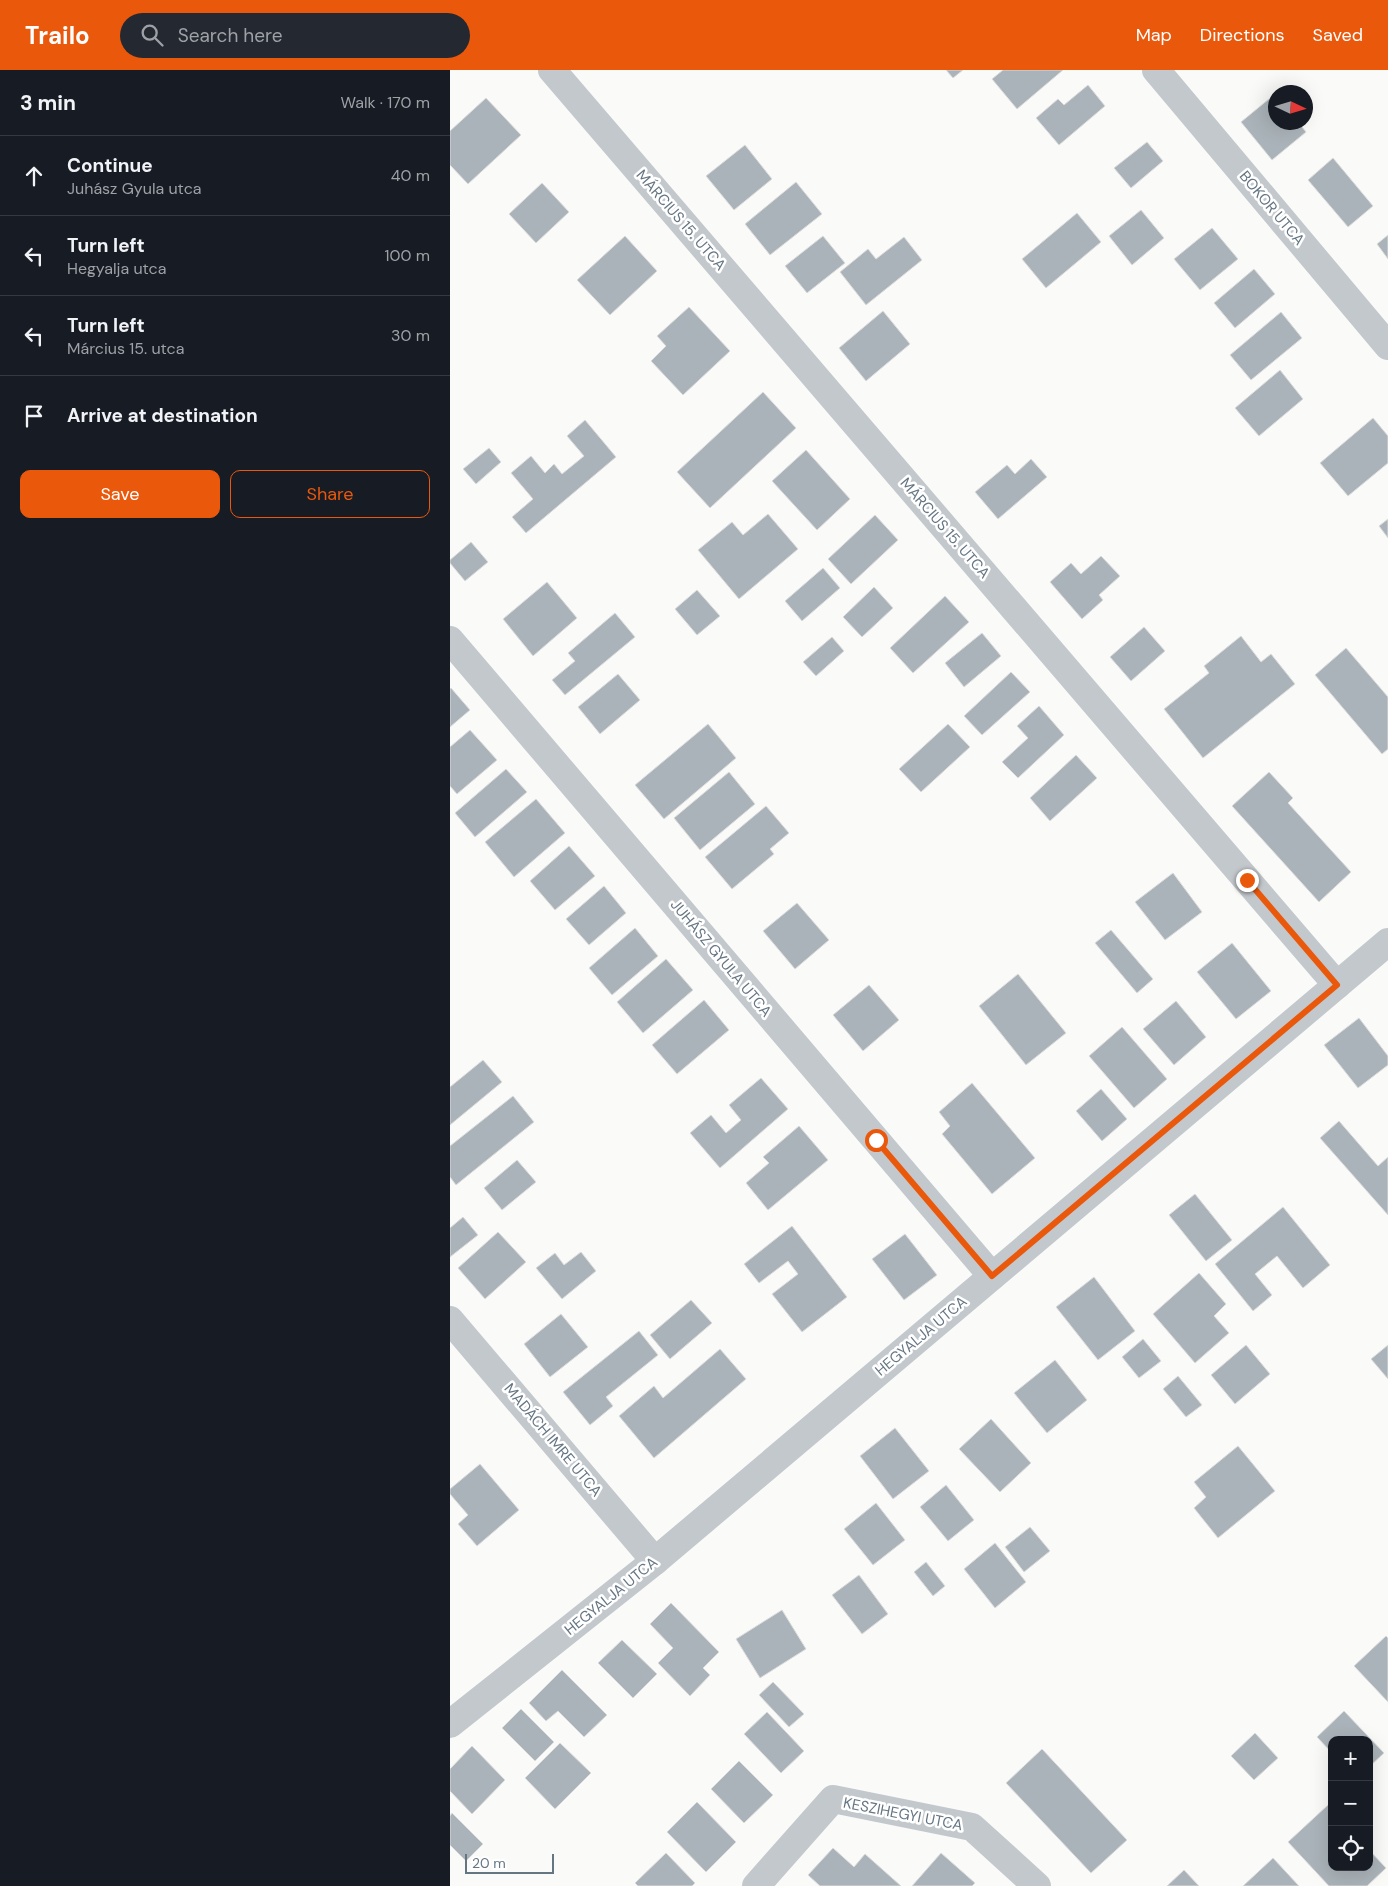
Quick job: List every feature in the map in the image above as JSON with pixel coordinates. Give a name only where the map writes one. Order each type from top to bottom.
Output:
[{"type":"street","name":"MÁRCIUS 15. UTCA","points":[[552,70],[1337,985]]},
{"type":"street","name":"BOKOR UTCA","points":[[1156,70],[1388,346]]},
{"type":"street","name":"JUHÁSZ GYULA UTCA","points":[[450,640],[992,1276]]},
{"type":"street","name":"HEGYALJA UTCA","points":[[450,1724],[655,1560],[1388,942]]},
{"type":"street","name":"MADÁCH IMRE UTCA","points":[[450,1320],[655,1560]]},
{"type":"street","name":"KESZIHEGYI UTCA","points":[[756,1886],[833,1800],[972,1827],[1037,1886]]},
{"type":"building","points":[[946,70],[963,70],[953,78]]},
{"type":"building","points":[[1003,70],[1063,70],[1017,109],[992,79]]},
{"type":"building","points":[[1088,85],[1105,106],[1059,145],[1036,118],[1058,99],[1064,105]]},
{"type":"building","points":[[486,98],[521,135],[468,184],[450,165],[450,131]]},
{"type":"building","points":[[1268,100],[1268,130],[1304,130],[1306,132],[1272,160],[1241,122]]},
{"type":"building","points":[[1147,142],[1163,161],[1131,188],[1114,168]]},
{"type":"building","points":[[745,145],[772,179],[734,210],[706,176]]},
{"type":"building","points":[[1333,158],[1373,206],[1348,227],[1308,180]]},
{"type":"building","points":[[796,182],[822,214],[770,255],[745,224]]},
{"type":"building","points":[[542,183],[569,212],[536,243],[509,214]]},
{"type":"building","points":[[1141,210],[1164,238],[1132,265],[1109,236]]},
{"type":"building","points":[[1077,213],[1101,242],[1046,288],[1022,259]]},
{"type":"building","points":[[1212,228],[1238,259],[1200,290],[1174,259]]},
{"type":"building","points":[[1388,235],[1388,259],[1377,244]]},
{"type":"building","points":[[625,236],[657,271],[610,315],[577,280]]},
{"type":"building","points":[[823,236],[845,263],[807,293],[785,266]]},
{"type":"building","points":[[904,237],[922,260],[866,305],[840,272],[868,249],[876,259]]},
{"type":"building","points":[[1254,269],[1275,294],[1235,328],[1214,303]]},
{"type":"building","points":[[689,307],[730,351],[683,395],[651,361],[666,346],[657,336]]},
{"type":"building","points":[[883,311],[910,344],[866,381],[839,348]]},
{"type":"building","points":[[1281,312],[1302,338],[1251,380],[1230,355]]},
{"type":"building","points":[[1280,370],[1303,399],[1259,436],[1235,408]]},
{"type":"building","points":[[763,392],[796,428],[710,508],[677,472]]},
{"type":"building","points":[[1373,418],[1388,436],[1388,463],[1348,496],[1320,463]]},
{"type":"building","points":[[585,420],[616,457],[526,533],[512,517],[533,499],[511,473],[531,456],[545,473],[554,464],[562,474],[584,456],[567,436]]},
{"type":"building","points":[[489,448],[501,462],[476,484],[463,469]]},
{"type":"building","points":[[806,450],[850,499],[817,530],[772,481]]},
{"type":"building","points":[[1031,459],[1047,477],[998,519],[975,492],[1007,465],[1015,474]]},
{"type":"building","points":[[768,514],[798,549],[739,599],[698,550],[732,522],[743,535]]},
{"type":"building","points":[[875,515],[898,540],[851,584],[828,559]]},
{"type":"building","points":[[1388,519],[1388,538],[1379,526]]},
{"type":"building","points":[[471,542],[488,562],[465,581],[450,563],[450,560]]},
{"type":"building","points":[[1101,556],[1120,576],[1099,595],[1103,600],[1082,619],[1050,582],[1071,563],[1081,574]]},
{"type":"building","points":[[823,568],[840,588],[802,621],[785,601]]},
{"type":"building","points":[[547,582],[577,618],[533,656],[503,619]]},
{"type":"building","points":[[874,587],[893,608],[862,637],[843,617]]},
{"type":"building","points":[[697,590],[720,616],[697,635],[675,609]]},
{"type":"building","points":[[945,596],[969,622],[913,673],[890,648]]},
{"type":"building","points":[[615,613],[635,637],[565,695],[552,680],[575,661],[568,653]]},
{"type":"building","points":[[1144,627],[1165,651],[1131,681],[1110,657]]},
{"type":"building","points":[[982,633],[1001,656],[964,687],[945,663]]},
{"type":"building","points":[[1241,636],[1261,662],[1271,654],[1295,684],[1203,758],[1164,709],[1209,673],[1204,666]]},
{"type":"building","points":[[832,637],[844,651],[816,676],[803,662]]},
{"type":"building","points":[[1346,648],[1388,697],[1388,749],[1382,754],[1315,675]]},
{"type":"building","points":[[1011,672],[1030,692],[982,735],[964,716]]},
{"type":"building","points":[[618,674],[640,700],[600,734],[578,707]]},
{"type":"building","points":[[450,689],[470,710],[450,727]]},
{"type":"building","points":[[1039,706],[1064,735],[1018,778],[1002,762],[1028,738],[1017,726]]},
{"type":"building","points":[[708,724],[736,758],[664,819],[635,785]]},
{"type":"building","points":[[948,724],[970,747],[921,792],[899,769]]},
{"type":"building","points":[[470,730],[497,760],[457,794],[450,786],[450,747]]},
{"type":"building","points":[[1076,755],[1097,778],[1050,821],[1030,798]]},
{"type":"building","points":[[506,769],[527,792],[475,837],[455,813]]},
{"type":"building","points":[[729,772],[755,804],[700,850],[674,818]]},
{"type":"building","points":[[1269,772],[1293,798],[1288,803],[1351,872],[1319,902],[1232,806]]},
{"type":"building","points":[[536,799],[565,833],[514,877],[485,842]]},
{"type":"building","points":[[766,806],[789,833],[770,849],[774,854],[732,889],[705,857]]},
{"type":"building","points":[[569,846],[595,876],[555,910],[530,881]]},
{"type":"building","points":[[1173,873],[1202,912],[1165,940],[1135,902]]},
{"type":"building","points":[[604,886],[626,913],[589,945],[566,919]]},
{"type":"building","points":[[797,903],[829,940],[795,969],[763,931]]},
{"type":"building","points":[[635,928],[658,956],[612,995],[589,968]]},
{"type":"building","points":[[1111,930],[1153,979],[1137,993],[1095,943]]},
{"type":"building","points":[[1232,943],[1271,991],[1236,1019],[1197,972]]},
{"type":"building","points":[[666,959],[693,990],[643,1033],[617,1002]]},
{"type":"building","points":[[1018,974],[1066,1033],[1026,1065],[979,1006]]},
{"type":"building","points":[[869,985],[899,1020],[863,1051],[833,1015]]},
{"type":"building","points":[[704,1000],[729,1030],[677,1074],[652,1045]]},
{"type":"building","points":[[1176,1001],[1206,1037],[1174,1065],[1143,1029]]},
{"type":"building","points":[[1359,1018],[1388,1056],[1388,1065],[1358,1088],[1324,1045]]},
{"type":"building","points":[[1122,1027],[1167,1079],[1134,1108],[1089,1056]]},
{"type":"building","points":[[483,1060],[502,1082],[450,1125],[450,1087]]},
{"type":"building","points":[[761,1078],[788,1109],[720,1168],[690,1133],[711,1115],[726,1133],[741,1120],[729,1105]]},
{"type":"building","points":[[972,1083],[1035,1158],[992,1194],[942,1134],[950,1126],[939,1112]]},
{"type":"building","points":[[1101,1089],[1127,1119],[1102,1141],[1076,1111]]},
{"type":"building","points":[[513,1096],[534,1122],[456,1185],[450,1177],[450,1146]]},
{"type":"building","points":[[1339,1121],[1378,1166],[1388,1157],[1388,1215],[1320,1138]]},
{"type":"building","points":[[799,1126],[828,1160],[768,1210],[746,1183],[769,1163],[763,1157]]},
{"type":"building","points":[[517,1160],[536,1182],[502,1210],[484,1188]]},
{"type":"building","points":[[1195,1194],[1232,1240],[1206,1261],[1169,1215]]},
{"type":"building","points":[[1283,1207],[1330,1265],[1303,1288],[1277,1256],[1255,1274],[1272,1295],[1253,1311],[1215,1264]]},
{"type":"building","points":[[463,1217],[478,1235],[450,1257],[450,1228]]},
{"type":"building","points":[[792,1226],[847,1297],[802,1332],[772,1294],[798,1274],[788,1261],[759,1283],[744,1264]]},
{"type":"building","points":[[498,1232],[526,1262],[485,1299],[458,1268]]},
{"type":"building","points":[[905,1234],[937,1275],[904,1300],[872,1259]]},
{"type":"building","points":[[581,1252],[596,1271],[562,1299],[536,1268],[555,1253],[564,1265]]},
{"type":"building","points":[[1199,1273],[1226,1304],[1214,1316],[1229,1333],[1195,1363],[1153,1314]]},
{"type":"building","points":[[1094,1277],[1135,1331],[1098,1360],[1056,1307]]},
{"type":"building","points":[[691,1300],[712,1323],[670,1359],[650,1335]]},
{"type":"building","points":[[561,1314],[588,1347],[550,1377],[524,1344]]},
{"type":"building","points":[[639,1331],[658,1355],[606,1397],[613,1406],[590,1425],[563,1392]]},
{"type":"building","points":[[1143,1339],[1161,1361],[1139,1378],[1122,1357]]},
{"type":"building","points":[[1246,1345],[1270,1374],[1235,1404],[1211,1375]]},
{"type":"building","points":[[1388,1345],[1388,1379],[1371,1359]]},
{"type":"building","points":[[720,1349],[746,1379],[654,1458],[619,1416],[654,1386],[663,1398]]},
{"type":"building","points":[[1055,1360],[1087,1400],[1047,1433],[1014,1393]]},
{"type":"building","points":[[1178,1376],[1202,1405],[1186,1417],[1163,1389]]},
{"type":"building","points":[[991,1419],[1031,1463],[1000,1492],[959,1449]]},
{"type":"building","points":[[895,1428],[929,1471],[893,1499],[860,1456]]},
{"type":"building","points":[[1238,1446],[1275,1491],[1218,1538],[1194,1508],[1206,1497],[1194,1482]]},
{"type":"building","points":[[480,1464],[519,1510],[477,1546],[458,1524],[468,1515],[450,1494],[450,1489]]},
{"type":"building","points":[[946,1485],[974,1520],[948,1541],[920,1507]]},
{"type":"building","points":[[876,1503],[905,1540],[873,1565],[844,1529]]},
{"type":"building","points":[[1030,1527],[1050,1551],[1024,1572],[1005,1547]]},
{"type":"building","points":[[995,1543],[1026,1582],[995,1608],[964,1569]]},
{"type":"building","points":[[926,1562],[945,1586],[933,1596],[914,1572]]},
{"type":"building","points":[[859,1575],[888,1614],[862,1634],[832,1595]]},
{"type":"building","points":[[671,1603],[719,1652],[703,1668],[710,1675],[690,1696],[658,1663],[673,1648],[650,1624]]},
{"type":"building","points":[[782,1610],[806,1649],[760,1678],[736,1639]]},
{"type":"building","points":[[1386,1636],[1388,1638],[1388,1702],[1354,1666]]},
{"type":"building","points":[[622,1640],[657,1674],[633,1698],[598,1663]]},
{"type":"building","points":[[562,1670],[607,1715],[584,1737],[558,1711],[546,1721],[529,1703]]},
{"type":"building","points":[[773,1682],[804,1714],[789,1727],[759,1695]]},
{"type":"building","points":[[521,1709],[554,1742],[535,1761],[502,1728]]},
{"type":"building","points":[[1344,1711],[1368,1736],[1328,1736],[1328,1749],[1317,1737]]},
{"type":"building","points":[[767,1712],[804,1751],[781,1773],[744,1734]]},
{"type":"building","points":[[1255,1733],[1278,1758],[1254,1780],[1231,1756]]},
{"type":"building","points":[[1373,1741],[1384,1753],[1373,1763]]},
{"type":"building","points":[[560,1743],[591,1773],[555,1809],[525,1778]]},
{"type":"building","points":[[472,1746],[505,1780],[472,1814],[450,1791],[450,1769]]},
{"type":"building","points":[[1042,1749],[1127,1840],[1091,1873],[1006,1783]]},
{"type":"building","points":[[739,1761],[773,1795],[744,1823],[711,1789]]},
{"type":"building","points":[[697,1802],[736,1842],[706,1872],[667,1832]]},
{"type":"building","points":[[1328,1805],[1328,1871],[1373,1871],[1373,1854],[1386,1868],[1367,1886],[1329,1886],[1288,1842]]},
{"type":"building","points":[[452,1813],[483,1844],[466,1861],[450,1845],[450,1816]]},
{"type":"building","points":[[833,1848],[854,1867],[865,1854],[901,1886],[820,1886],[808,1875]]},
{"type":"building","points":[[666,1853],[695,1883],[692,1886],[638,1886],[635,1883]]},
{"type":"building","points":[[941,1853],[975,1883],[972,1886],[912,1886]]},
{"type":"building","points":[[1273,1858],[1299,1886],[1243,1886]]},
{"type":"building","points":[[1184,1870],[1199,1886],[1167,1886]]},
{"type":"route","points":[[876,1140],[992,1276],[1337,985],[1247,880]]}]
